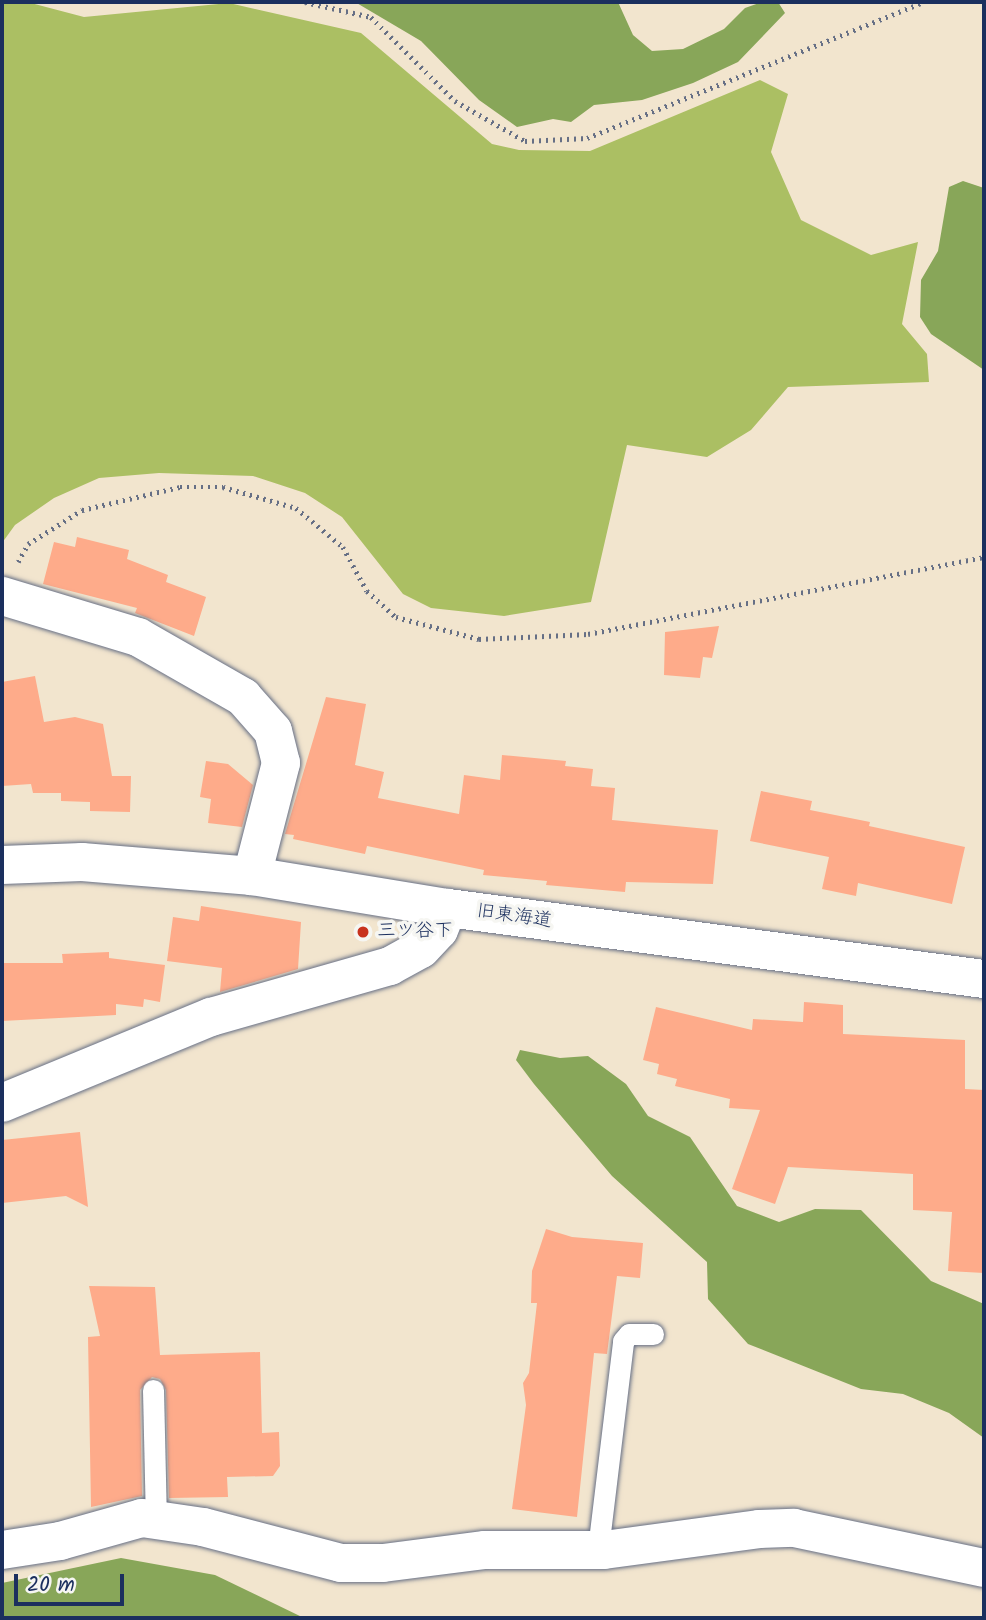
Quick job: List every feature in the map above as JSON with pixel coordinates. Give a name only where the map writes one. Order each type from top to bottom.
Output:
[{"type":"street","points":[[3,596],[138,637],[243,697],[273,731],[281,763],[253,876]]},
{"type":"street","name":"旧東海道","points":[[2,864],[82,862],[253,876],[448,908],[984,979]]},
{"type":"street","points":[[2,1103],[211,1017],[390,966],[421,949],[439,930],[448,908]]},
{"type":"street","points":[[2,1550],[156,1518],[341,1563],[383,1563],[485,1550],[598,1549],[794,1528],[984,1567]]},
{"type":"lane","points":[[598,1549],[623,1341],[629,1334],[653,1334]]},
{"type":"lane","points":[[153,1390],[156,1518]]},
{"type":"path","points":[[305,2],[371,17],[455,101],[525,141],[587,138],[924,2]]},
{"type":"path","points":[[3,596],[28,544],[82,510],[180,487],[223,487],[296,508],[343,547],[367,591],[396,617],[479,639],[588,634],[984,557]]},
{"type":"green space","points":[[2,2],[27,2],[84,17],[229,3],[361,33],[492,144],[519,150],[590,151],[760,80],[788,94],[771,152],[801,220],[871,255],[918,242],[902,324],[927,354],[929,382],[788,387],[751,430],[707,457],[627,445],[591,602],[504,616],[431,608],[403,594],[342,517],[305,493],[253,476],[159,473],[99,478],[54,498],[15,525],[2,543]]},
{"type":"green space","points":[[355,2],[618,2],[633,35],[652,51],[683,49],[724,29],[745,8],[762,2],[778,2],[785,13],[738,62],[693,83],[642,100],[594,105],[571,122],[553,119],[517,127],[479,100],[421,41]]},
{"type":"green space","points":[[963,181],[984,188],[984,370],[931,334],[920,317],[921,280],[938,251],[949,187]]},
{"type":"green space","points":[[520,1050],[560,1058],[588,1056],[626,1084],[648,1116],[690,1137],[737,1206],[779,1222],[815,1209],[861,1210],[931,1281],[984,1304],[984,1438],[949,1413],[903,1394],[861,1389],[748,1344],[708,1299],[707,1262],[612,1176],[516,1060]]},
{"type":"green space","points":[[121,1558],[215,1575],[304,1618],[2,1618],[2,1583]]},
{"type":"building","points":[[77,537],[129,550],[127,559],[168,575],[166,582],[206,597],[194,636],[135,613],[137,608],[43,584],[54,542],[75,547]]},
{"type":"building","points":[[719,626],[712,658],[703,657],[700,678],[664,675],[665,632]]},
{"type":"building","points":[[35,676],[44,722],[75,717],[103,724],[112,776],[131,776],[130,812],[90,811],[90,802],[61,801],[61,793],[33,793],[31,784],[2,786],[2,682]]},
{"type":"building","points":[[326,697],[366,704],[355,765],[384,772],[378,798],[459,814],[464,775],[500,780],[502,755],[566,761],[565,766],[593,769],[591,786],[615,788],[612,820],[718,830],[713,884],[626,882],[625,892],[546,885],[547,881],[483,875],[484,870],[367,846],[365,854],[293,839],[294,835],[285,834]]},
{"type":"building","points":[[206,761],[228,764],[253,785],[242,827],[208,823],[211,799],[200,797]]},
{"type":"building","points":[[761,791],[812,801],[810,810],[870,822],[869,826],[965,847],[952,904],[858,883],[856,896],[822,889],[829,857],[750,841]]},
{"type":"building","points":[[201,906],[301,922],[298,969],[220,992],[222,968],[167,961],[173,917],[199,921]]},
{"type":"building","points":[[109,952],[109,958],[165,965],[160,1002],[144,999],[143,1007],[116,1004],[116,1015],[2,1021],[2,963],[63,963],[62,954]]},
{"type":"building","points":[[804,1002],[843,1005],[843,1034],[965,1040],[965,1089],[984,1090],[984,1273],[948,1271],[952,1212],[913,1210],[913,1174],[788,1167],[775,1204],[732,1189],[760,1110],[729,1108],[730,1099],[675,1086],[677,1079],[657,1074],[659,1064],[643,1060],[656,1007],[752,1030],[753,1019],[803,1022]]},
{"type":"building","points":[[80,1132],[88,1207],[66,1196],[2,1203],[2,1140]]},
{"type":"building","points":[[546,1229],[572,1237],[643,1243],[640,1278],[617,1276],[607,1354],[594,1353],[577,1517],[512,1509],[526,1405],[523,1383],[529,1373],[537,1303],[531,1303],[532,1271]]},
{"type":"building","points":[[89,1286],[155,1287],[160,1355],[260,1352],[262,1433],[279,1432],[280,1466],[273,1476],[227,1477],[228,1497],[169,1498],[166,1390],[160,1379],[152,1377],[140,1390],[142,1496],[91,1507],[88,1337],[100,1336]]},
{"type":"place","name":"三ツ谷下","points":[[363,932]]}]
